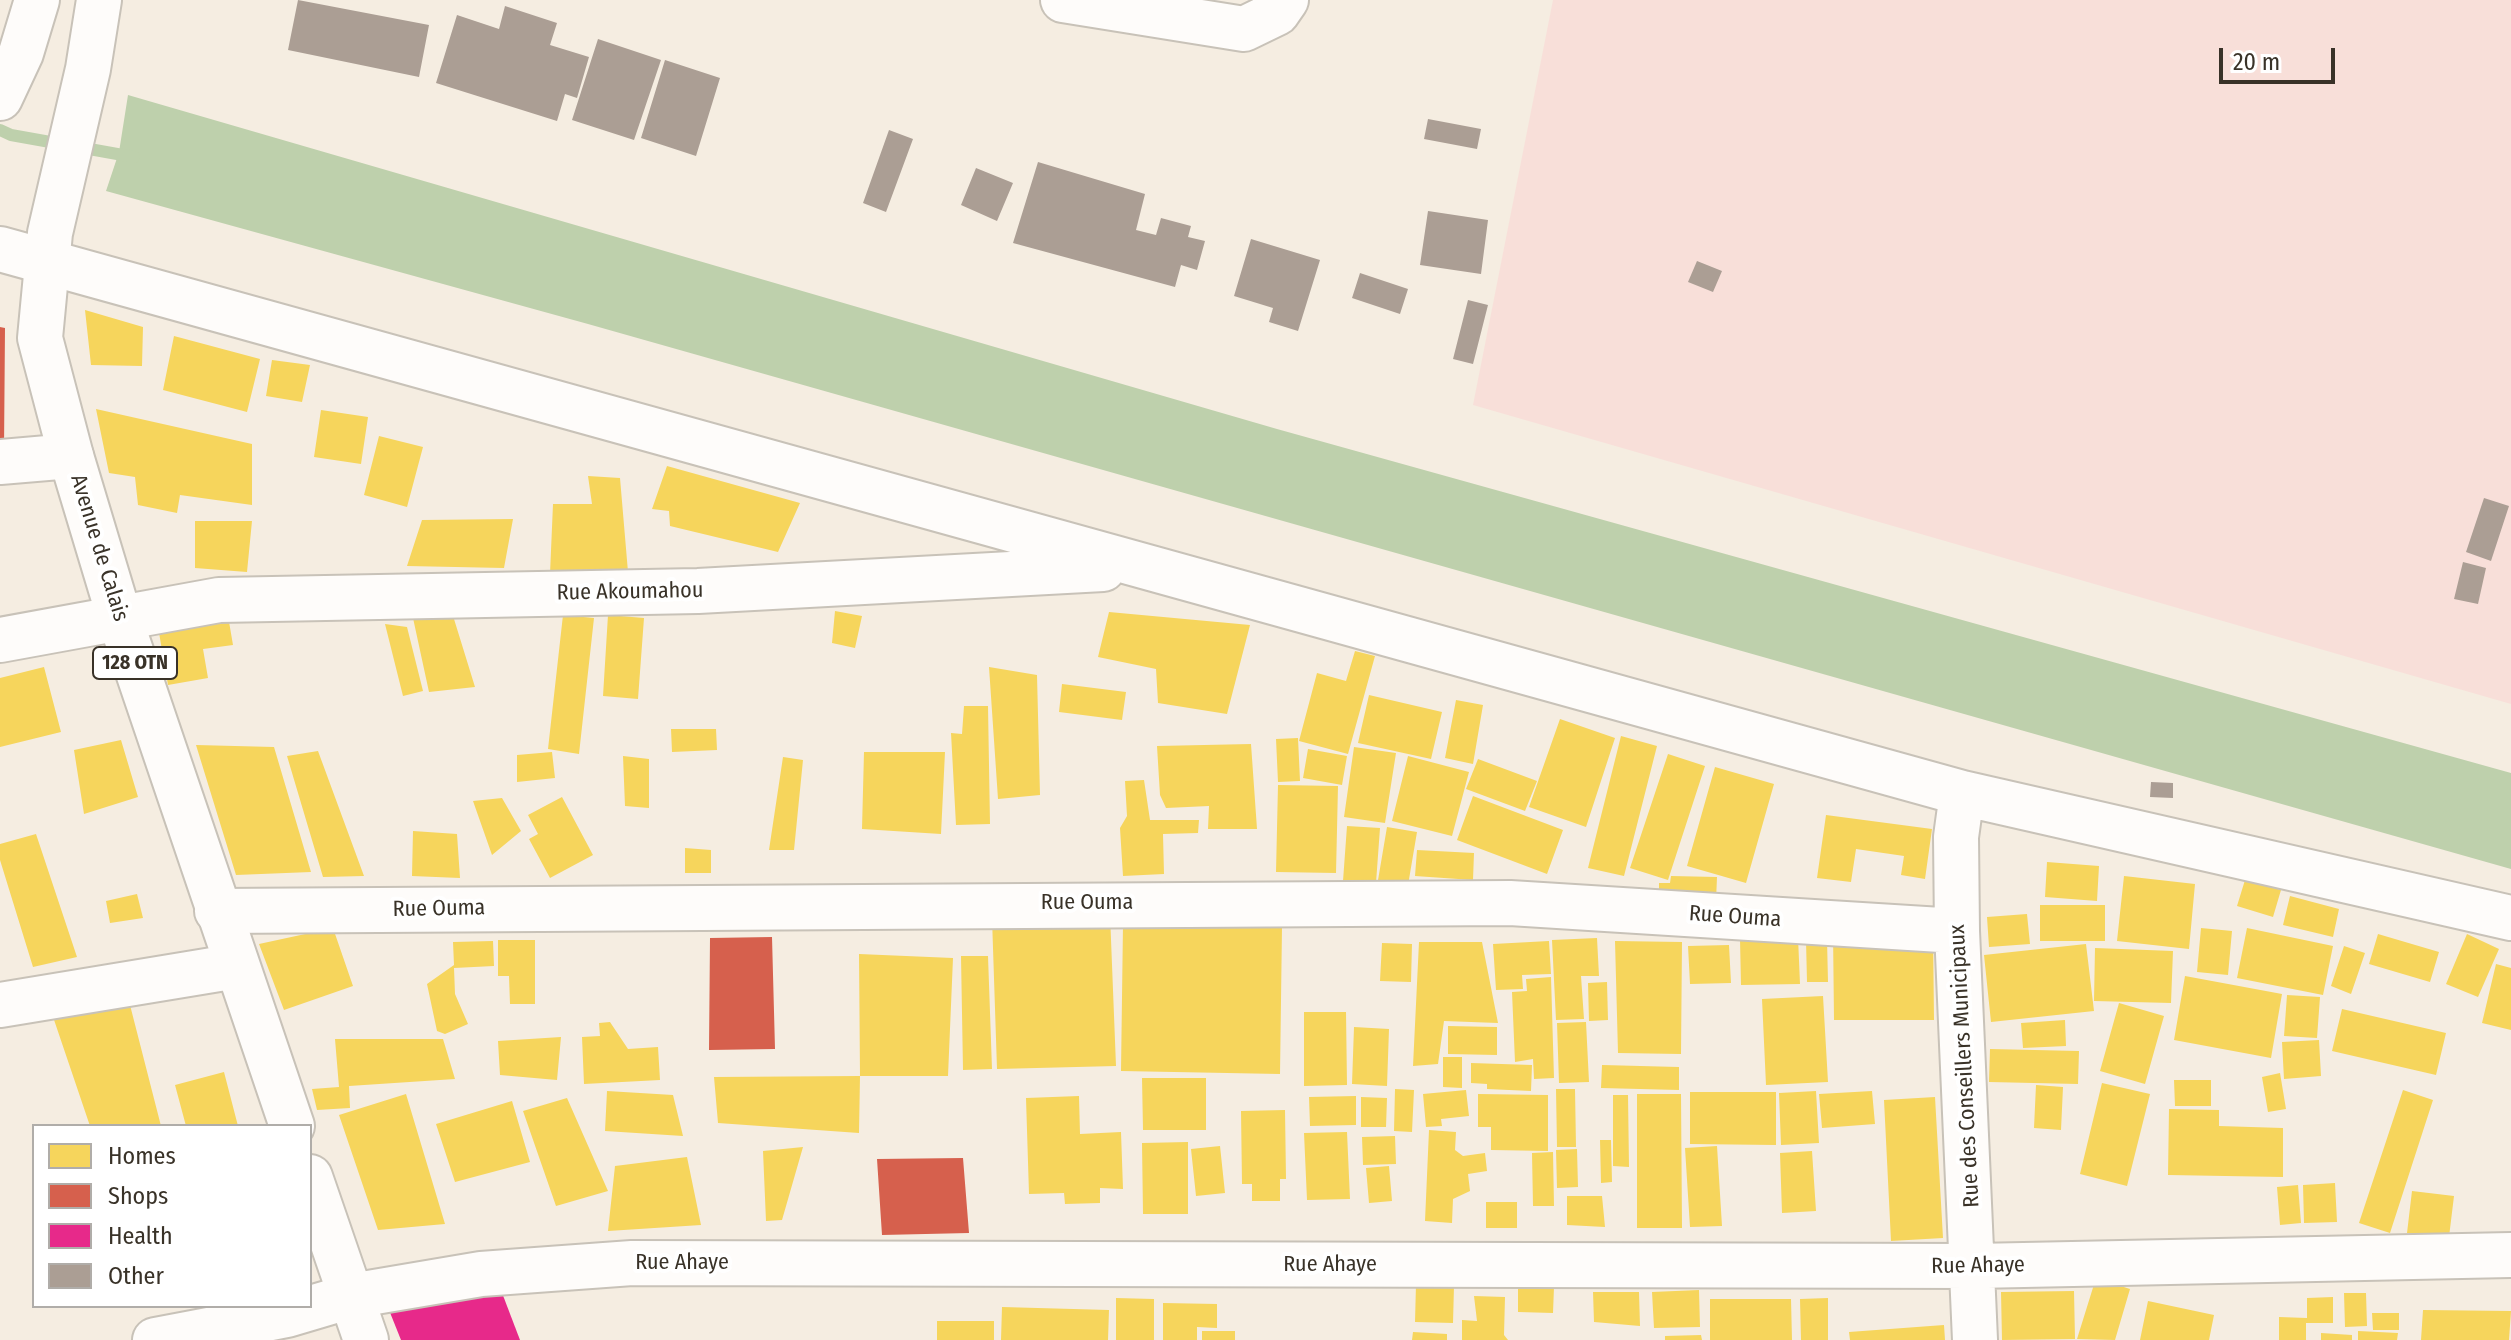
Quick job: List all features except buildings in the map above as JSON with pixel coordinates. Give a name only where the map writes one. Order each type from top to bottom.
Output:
[{"type":"main road","points":[[0,98],[21,53],[37,0]]},
{"type":"main road","name":"Avenue de Calais","points":[[99,0],[88,69],[60,189],[47,264],[40,338],[71,456],[120,619],[291,1124]]},
{"type":"main road","points":[[1063,0],[1244,29],[1277,13],[1286,0]]},
{"type":"main road","points":[[0,249],[1962,793],[2511,918]]},
{"type":"main road","points":[[0,462],[71,456]]},
{"type":"main road","name":"Rue Akoumahou","points":[[0,640],[219,600],[698,591],[1141,567]]},
{"type":"main road","name":"Rue des Conseillers Municipaux","points":[[1962,793],[1956,837],[1957,931],[1975,1266],[1975,1340]]},
{"type":"main road","name":"Rue Ouma","points":[[217,911],[1510,903],[1957,931]]},
{"type":"main road","points":[[0,1005],[237,966]]},
{"type":"main road","points":[[312,1183],[361,1328]]},
{"type":"main road","name":"Rue Ahaye","points":[[155,1340],[287,1315],[361,1328],[481,1274],[632,1263],[1975,1266],[2511,1255]]},
{"type":"shaded area","points":[[1553,0],[2511,0],[2511,704],[1473,405]]},
{"type":"shaded area","points":[[128,95],[1277,429],[2511,773],[2511,869],[588,324],[106,191],[119,152]]},
{"type":"waterway","points":[[0,130],[11,135],[134,157]]}]
